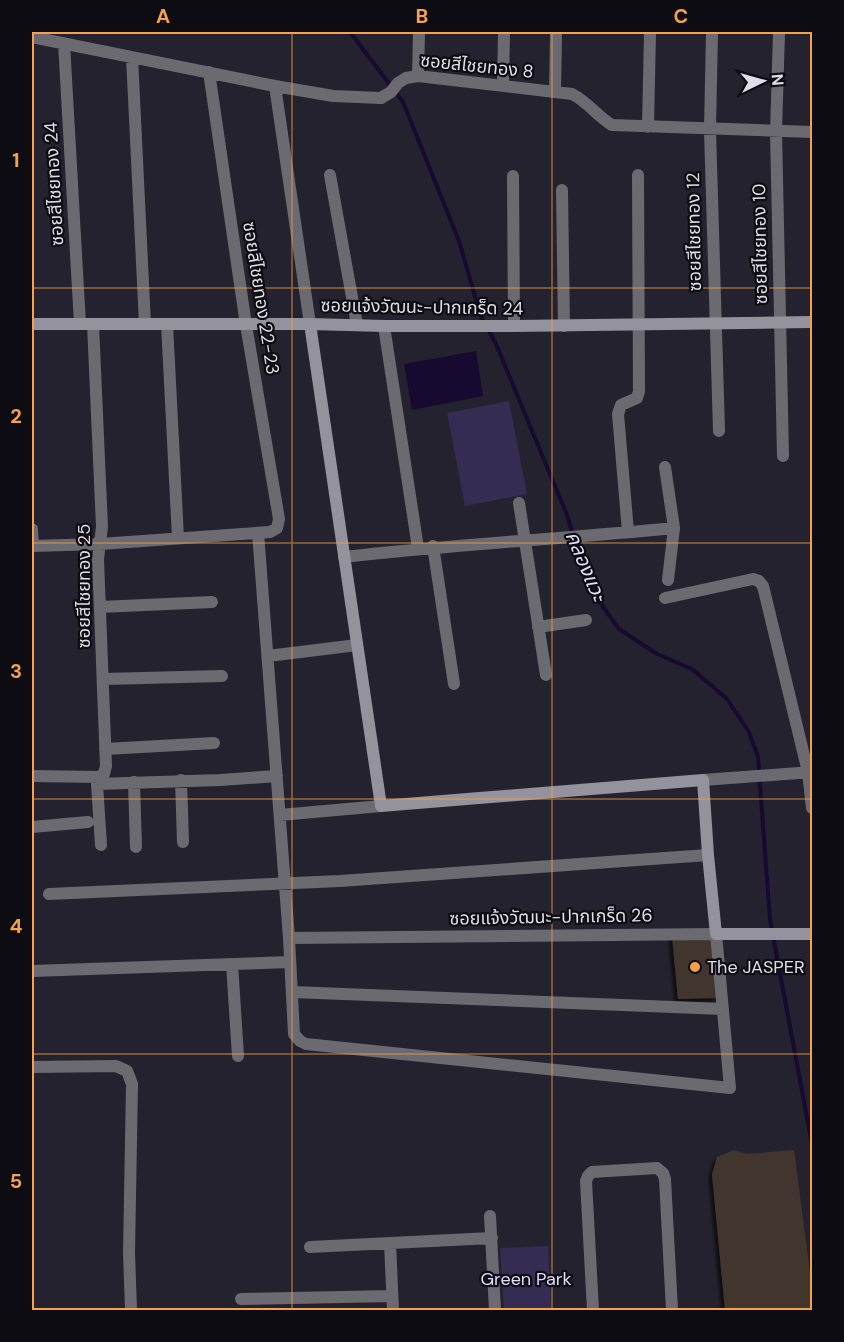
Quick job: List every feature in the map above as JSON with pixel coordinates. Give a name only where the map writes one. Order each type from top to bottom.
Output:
[{"type":"street","points":[[418,76],[419,32]]},
{"type":"street","points":[[503,86],[504,32]]},
{"type":"street","points":[[555,92],[556,32]]},
{"type":"street","points":[[648,127],[650,32]]},
{"type":"street","name":"ซอยสีไชยทอง 12","points":[[712,32],[710,130],[719,431]]},
{"type":"street","name":"ซอยสีไชยทอง 10","points":[[779,32],[776,132],[783,456]]},
{"type":"street","name":"ซอยสีไชยทอง 8","points":[[32,37],[333,96],[381,98],[406,78],[418,76],[572,94],[583,99],[603,120],[612,125],[813,132]]},
{"type":"street","name":"ซอยสีไชยทอง 24","points":[[64,43],[87,324]]},
{"type":"street","points":[[132,57],[145,324]]},
{"type":"street","name":"ซอยสีไชยทอง 22-23","points":[[209,72],[246,325],[279,519],[277,528],[270,532],[258,532]]},
{"type":"street","points":[[275,86],[381,806]]},
{"type":"street","points":[[330,175],[357,325]]},
{"type":"street","points":[[628,532],[618,414],[621,405],[637,398],[639,391],[638,175]]},
{"type":"street","points":[[513,176],[514,326]]},
{"type":"street","points":[[562,190],[564,326]]},
{"type":"street","name":"ซอยแจ้งวัฒนะ-ปากเกร็ด 24","points":[[32,324],[564,326],[813,322]]},
{"type":"street","name":"ซอยสีไชยทอง 25","points":[[32,776],[99,777],[104,774],[100,607],[102,527],[87,324]]},
{"type":"street","points":[[167,324],[178,538]]},
{"type":"street","points":[[384,326],[418,548]]},
{"type":"street","points":[[665,467],[674,528],[668,579]]},
{"type":"street","points":[[519,503],[546,675]]},
{"type":"street","points":[[345,557],[434,546],[525,541],[674,528]]},
{"type":"street","points":[[32,529],[32,546],[100,544],[258,532],[289,938],[294,1034],[306,1044],[730,1088],[703,780]]},
{"type":"street","points":[[434,546],[454,684]]},
{"type":"street","points":[[665,598],[753,579],[759,581],[763,586],[810,772],[813,808]]},
{"type":"street","points":[[100,607],[212,602]]},
{"type":"street","points":[[538,627],[586,620]]},
{"type":"street","points":[[268,656],[357,645]]},
{"type":"street","points":[[103,679],[222,676]]},
{"type":"street","points":[[105,748],[214,743]]},
{"type":"street","points":[[280,815],[810,772]]},
{"type":"street","points":[[101,845],[97,784],[277,776]]},
{"type":"street","points":[[181,780],[183,842]]},
{"type":"street","points":[[134,783],[136,847]]},
{"type":"street","points":[[32,826],[88,822]]},
{"type":"street","points":[[49,894],[340,882],[708,855]]},
{"type":"street","name":"ซอยแจ้งวัฒนะ-ปากเกร็ด 26","points":[[289,938],[813,934]]},
{"type":"street","points":[[32,971],[290,962]]},
{"type":"street","points":[[232,964],[238,1056]]},
{"type":"street","points":[[292,992],[723,1010]]},
{"type":"street","points":[[32,1067],[117,1066],[127,1071],[132,1084],[129,1253],[131,1311]]},
{"type":"street","points":[[593,1311],[586,1181],[588,1176],[592,1172],[657,1168],[665,1179],[672,1311]]},
{"type":"street","points":[[490,1216],[495,1311]]},
{"type":"street","points":[[309,1246],[492,1238]]},
{"type":"street","points":[[390,1243],[393,1311]]},
{"type":"street","points":[[241,1299],[392,1296]]},
{"type":"green space","points":[[509,401],[527,494],[465,506],[447,413]]},
{"type":"green space","name":"Green Park","points":[[548,1246],[551,1310],[504,1310],[500,1248]]},
{"type":"shaded area","points":[[476,351],[483,396],[412,410],[404,364]]},
{"type":"building","name":"The JASPER","points":[[672,936],[713,936],[718,998],[678,999]]},
{"type":"building","points":[[734,1150],[747,1154],[794,1150],[812,1288],[812,1310],[725,1310],[712,1174],[717,1157]]},
{"type":"waterway","name":"คลองแวะ","points":[[350,32],[403,102],[459,241],[481,317],[496,344],[567,515],[579,555],[599,601],[619,629],[657,654],[692,669],[727,699],[749,732],[758,757],[770,920],[812,1144]]},
{"type":"place","name":"The JASPER","points":[[695,967]]}]
